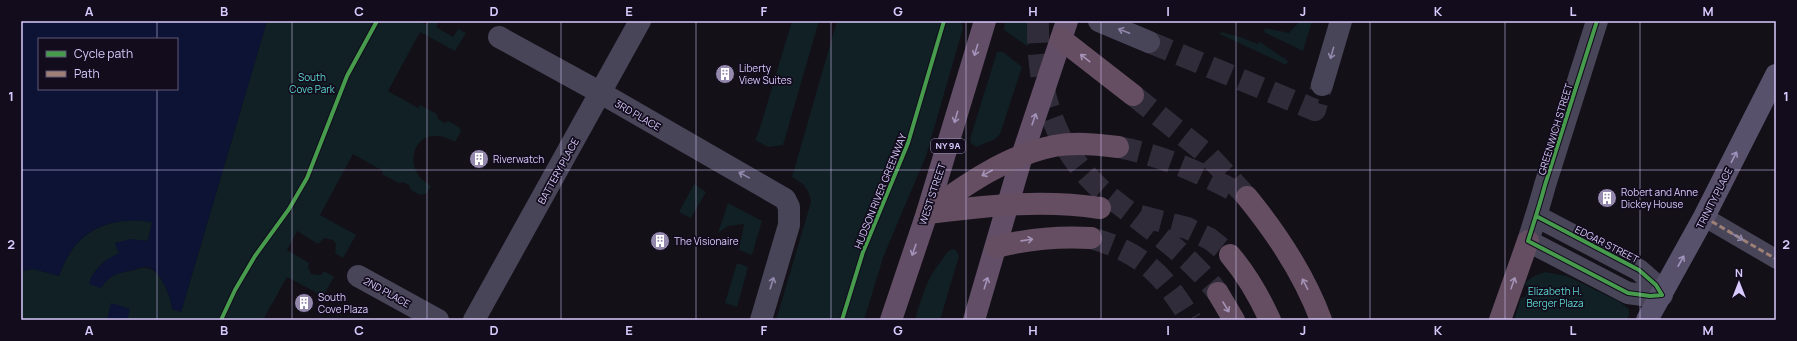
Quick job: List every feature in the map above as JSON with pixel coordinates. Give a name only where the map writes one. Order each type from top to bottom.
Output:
[{"type":"highway","name":"WEST STREET","points":[[891,320],[927,213],[985,21]]},
{"type":"highway","points":[[974,320],[1022,156],[1064,30],[1133,95]]},
{"type":"highway","points":[[927,213],[961,188],[1022,156],[1054,146],[1094,144],[1118,147]]},
{"type":"highway","points":[[1247,197],[1291,256],[1321,320]]},
{"type":"highway","points":[[927,213],[1009,204],[1057,203],[1100,208]]},
{"type":"highway","points":[[996,246],[1021,240],[1044,238],[1091,238]]},
{"type":"highway","points":[[1500,320],[1528,241]]},
{"type":"highway","points":[[1230,255],[1257,293],[1270,320]]},
{"type":"highway","points":[[1218,293],[1234,320]]},
{"type":"main road","name":"TRINITY PLACE","points":[[1648,320],[1704,217],[1776,75]]},
{"type":"street","name":"BATTERY PLACE","points":[[474,320],[640,21]]},
{"type":"street","points":[[1099,21],[1149,42]]},
{"type":"street","points":[[1322,85],[1342,21]]},
{"type":"street","name":"GREENWICH STREET","points":[[1528,241],[1597,21]]},
{"type":"street","name":"3RD PLACE","points":[[498,37],[601,93],[785,199],[789,207],[789,225],[761,320]]},
{"type":"street","name":"EDGAR STREET","points":[[1536,216],[1639,270],[1656,285],[1662,294]]},
{"type":"street","points":[[1704,217],[1776,259]]},
{"type":"street","points":[[1528,241],[1628,293],[1650,296],[1662,294]]},
{"type":"street","name":"2ND PLACE","points":[[358,276],[438,320]]},
{"type":"green space","name":"South Cove Park","points":[[267,21],[419,21],[427,25],[429,21],[439,21],[436,27],[453,37],[458,29],[466,33],[455,51],[420,32],[388,91],[418,108],[420,105],[437,114],[438,119],[445,123],[448,121],[459,127],[461,131],[455,142],[439,136],[434,136],[423,139],[416,148],[413,159],[416,171],[420,178],[431,186],[426,194],[420,195],[411,190],[409,185],[403,182],[399,183],[382,174],[383,171],[353,154],[320,215],[356,235],[343,258],[335,253],[336,244],[333,240],[324,238],[318,244],[297,231],[287,250],[309,263],[308,267],[311,274],[321,275],[324,271],[334,277],[323,296],[287,277],[263,320],[21,320],[21,271],[34,269],[59,276],[65,261],[83,238],[94,230],[107,224],[121,221],[152,222],[148,241],[139,240],[115,243],[119,253],[102,263],[91,277],[105,282],[119,273],[148,268],[157,274],[161,279],[168,292],[172,309],[181,312]]},
{"type":"green space","points":[[792,21],[819,21],[783,145],[768,147],[755,140]]},
{"type":"green space","points":[[837,21],[960,21],[963,28],[926,156],[884,255],[864,320],[776,320],[811,202],[809,193],[805,187],[792,177]]},
{"type":"green space","points":[[1005,21],[1040,21],[1032,42],[1027,46],[1004,30]]},
{"type":"green space","points":[[1300,21],[1312,21],[1303,51],[1264,32],[1265,28],[1289,33]]},
{"type":"green space","points":[[1221,32],[1258,44],[1260,42],[1288,61],[1286,65],[1220,34]]},
{"type":"green space","points":[[997,52],[1003,52],[1022,67],[1000,134],[995,139],[976,147],[971,143],[970,139]]},
{"type":"green space","points":[[694,184],[706,192],[691,218],[679,212]]},
{"type":"green space","points":[[728,203],[762,221],[752,255],[739,250],[744,224],[728,226],[718,233]]},
{"type":"green space","points":[[953,249],[956,250],[959,256],[940,320],[915,320],[925,288],[932,274],[946,253]]},
{"type":"green space","points":[[737,263],[748,267],[737,307],[725,303]]},
{"type":"green space","name":"Elizabeth H. Berger Plaza","points":[[1545,272],[1567,276],[1618,301],[1629,309],[1627,320],[1514,320],[1521,298],[1525,297],[1528,288],[1524,283],[1534,276]]},
{"type":"water","points":[[21,21],[267,21],[181,312],[172,309],[168,292],[161,279],[157,273],[148,267],[117,274],[110,278],[101,288],[89,284],[97,269],[119,253],[115,243],[131,239],[148,241],[152,222],[120,221],[106,224],[94,230],[73,248],[65,261],[59,276],[34,269],[21,271]]},
{"type":"water","points":[[111,303],[130,309],[127,320],[107,320]]},
{"type":"tunnel","points":[[1038,21],[1038,46],[1045,93],[1051,115],[1060,136],[1072,157],[1105,193],[1179,252],[1206,278],[1218,293]]},
{"type":"tunnel","points":[[1149,42],[1315,110],[1322,85]]},
{"type":"tunnel","points":[[1133,95],[1208,155],[1247,197]]},
{"type":"tunnel","points":[[1118,147],[1149,154],[1178,164],[1235,191]]},
{"type":"tunnel","points":[[1140,216],[1187,228],[1210,239],[1230,255]]},
{"type":"tunnel","points":[[1091,238],[1125,251],[1150,268],[1171,290],[1191,320]]},
{"type":"marked path","points":[[1704,217],[1776,259]]},
{"type":"cycle path","points":[[221,320],[235,290],[255,256],[289,209],[307,178],[347,76],[377,21]]},
{"type":"cycle path","name":"HUDSON RIVER GREENWAY","points":[[842,320],[863,252],[908,143],[944,21]]},
{"type":"cycle path","points":[[1536,216],[1639,270],[1656,285],[1662,295],[1650,296],[1628,293],[1528,241],[1597,21]]},
{"type":"place","name":"Liberty View Suites","points":[[725,74]]},
{"type":"place","name":"Riverwatch","points":[[479,159]]},
{"type":"place","name":"Robert and Anne Dickey House","points":[[1607,198]]},
{"type":"place","name":"The Visionaire","points":[[660,241]]},
{"type":"place","name":"South Cove Plaza","points":[[304,303]]}]
